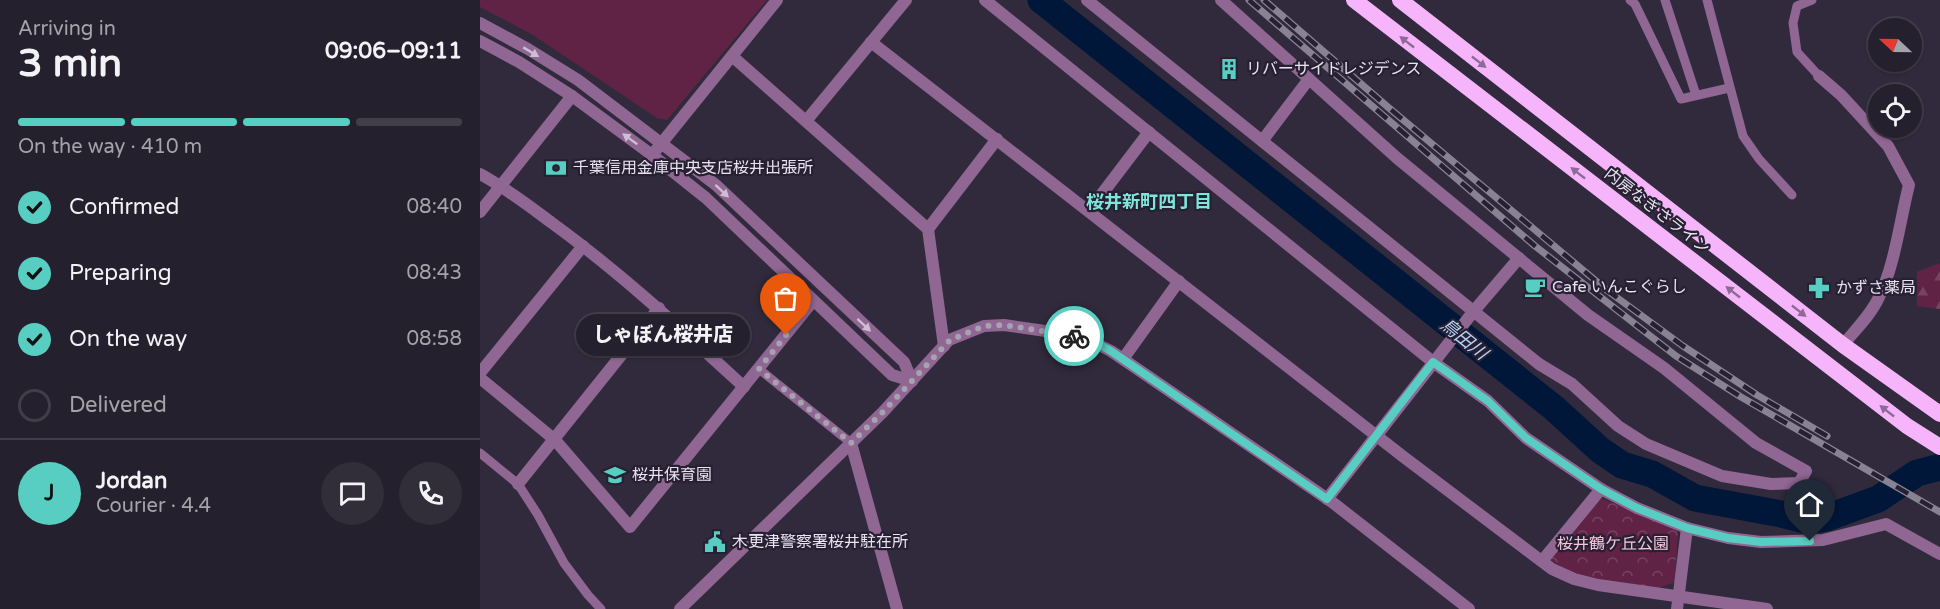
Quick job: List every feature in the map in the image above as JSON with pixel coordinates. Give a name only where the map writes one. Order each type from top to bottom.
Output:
[{"type":"highway","name":"内房なぎさライン","points":[[1354,0],[1898,419],[1938,446]]},
{"type":"highway","name":"内房なぎさライン","points":[[1400,0],[1843,345],[1940,414]]},
{"type":"street","points":[[652,155],[777,0]]},
{"type":"street","points":[[806,121],[906,0]]},
{"type":"street","points":[[985,0],[1488,401],[1526,438],[1601,489],[1637,508],[1687,528],[1728,538],[1761,542],[1823,540],[1886,524],[1940,554]]},
{"type":"street","points":[[1087,0],[1472,314],[1539,364],[1572,384],[1618,426],[1646,444],[1722,476],[1771,484],[1799,483],[1806,471],[1756,443],[1664,368],[1588,315],[1397,158],[1221,0]]},
{"type":"street","points":[[480,23],[578,80],[716,185],[904,362],[912,381]]},
{"type":"street","points":[[480,41],[519,62],[572,96],[652,155],[706,198],[892,375],[912,381]]},
{"type":"street","points":[[871,42],[1376,436],[1552,569],[1574,579],[1598,585],[1767,609]]},
{"type":"street","points":[[732,56],[928,229],[944,346]]},
{"type":"street","points":[[1819,76],[1841,95],[1888,146],[1910,184],[1891,263],[1879,298],[1843,345]]},
{"type":"street","points":[[1262,141],[1309,80]]},
{"type":"street","points":[[480,212],[572,96]]},
{"type":"street","points":[[1089,211],[1149,132]]},
{"type":"street","points":[[928,229],[997,139]]},
{"type":"street","points":[[480,174],[501,186],[584,246],[659,308],[744,387]]},
{"type":"street","points":[[480,373],[584,246]]},
{"type":"street","points":[[1327,499],[1436,359],[1519,258]]},
{"type":"street","points":[[1123,359],[1179,281]]},
{"type":"street","points":[[480,378],[555,440],[630,527],[813,301]]},
{"type":"street","points":[[518,484],[659,308]]},
{"type":"street","points":[[680,609],[851,443],[950,340],[984,326],[1004,325],[1073,335],[1091,340],[1123,359],[1327,499],[1469,609]]},
{"type":"street","points":[[851,443],[897,609]]},
{"type":"street","points":[[1542,561],[1601,489]]},
{"type":"street","points":[[1677,609],[1687,528]]},
{"type":"lane","points":[[1630,0],[1635,4],[1681,99],[1729,88]]},
{"type":"lane","points":[[1665,0],[1696,95]]},
{"type":"lane","points":[[1707,0],[1743,136],[1759,159],[1792,195]]},
{"type":"lane","points":[[1812,0],[1797,6],[1793,23],[1797,52],[1819,76]]},
{"type":"lane","points":[[759,369],[851,443]]},
{"type":"lane","points":[[480,453],[518,484],[538,514],[564,563],[601,609]]},
{"type":"green space","points":[[480,0],[767,0],[667,120],[657,118],[533,35],[480,7]]},
{"type":"green space","points":[[1940,263],[1940,309],[1917,306],[1917,272]]},
{"type":"green space","name":"桜井鶴ケ丘公園","points":[[1598,497],[1678,529],[1675,582],[1656,589],[1577,577],[1549,559]]},
{"type":"waterway","name":"鳥田川","points":[[1041,0],[1554,408],[1600,450],[1622,465],[1652,474],[1695,498],[1809,521],[1826,518],[1878,499],[1917,473],[1940,467]]},
{"type":"railway","points":[[1249,0],[1535,246],[1676,356],[1741,397],[1940,512]]},
{"type":"railway","points":[[1264,0],[1608,291],[1683,346],[1757,395],[1827,436]]},
{"type":"way so far","points":[[786,335],[759,369],[851,443],[950,340],[984,326],[1004,325],[1074,336]]},
{"type":"place","name":"リバーサイドレジデンス","points":[[1229,69]]},
{"type":"place","name":"千葉信用金庫中央支店桜井出張所","points":[[556,168]]},
{"type":"place","name":"Cafe いんこぐらし","points":[[1535,287]]},
{"type":"place","name":"かずさ薬局","points":[[1819,288]]},
{"type":"place","name":"しゃぼん桜井店","points":[[786,335]]},
{"type":"place","name":"桜井保育園","points":[[615,475]]},
{"type":"place","name":"木更津警察署桜井駐在所","points":[[715,542]]},
{"type":"district","name":"桜井新町四丁目","points":[[1149,202]]},
{"type":"route","points":[[1074,336],[1091,340],[1111,351],[1327,499],[1433,362],[1488,401],[1526,438],[1601,489],[1637,508],[1687,528],[1728,538],[1761,542],[1810,541]]}]
